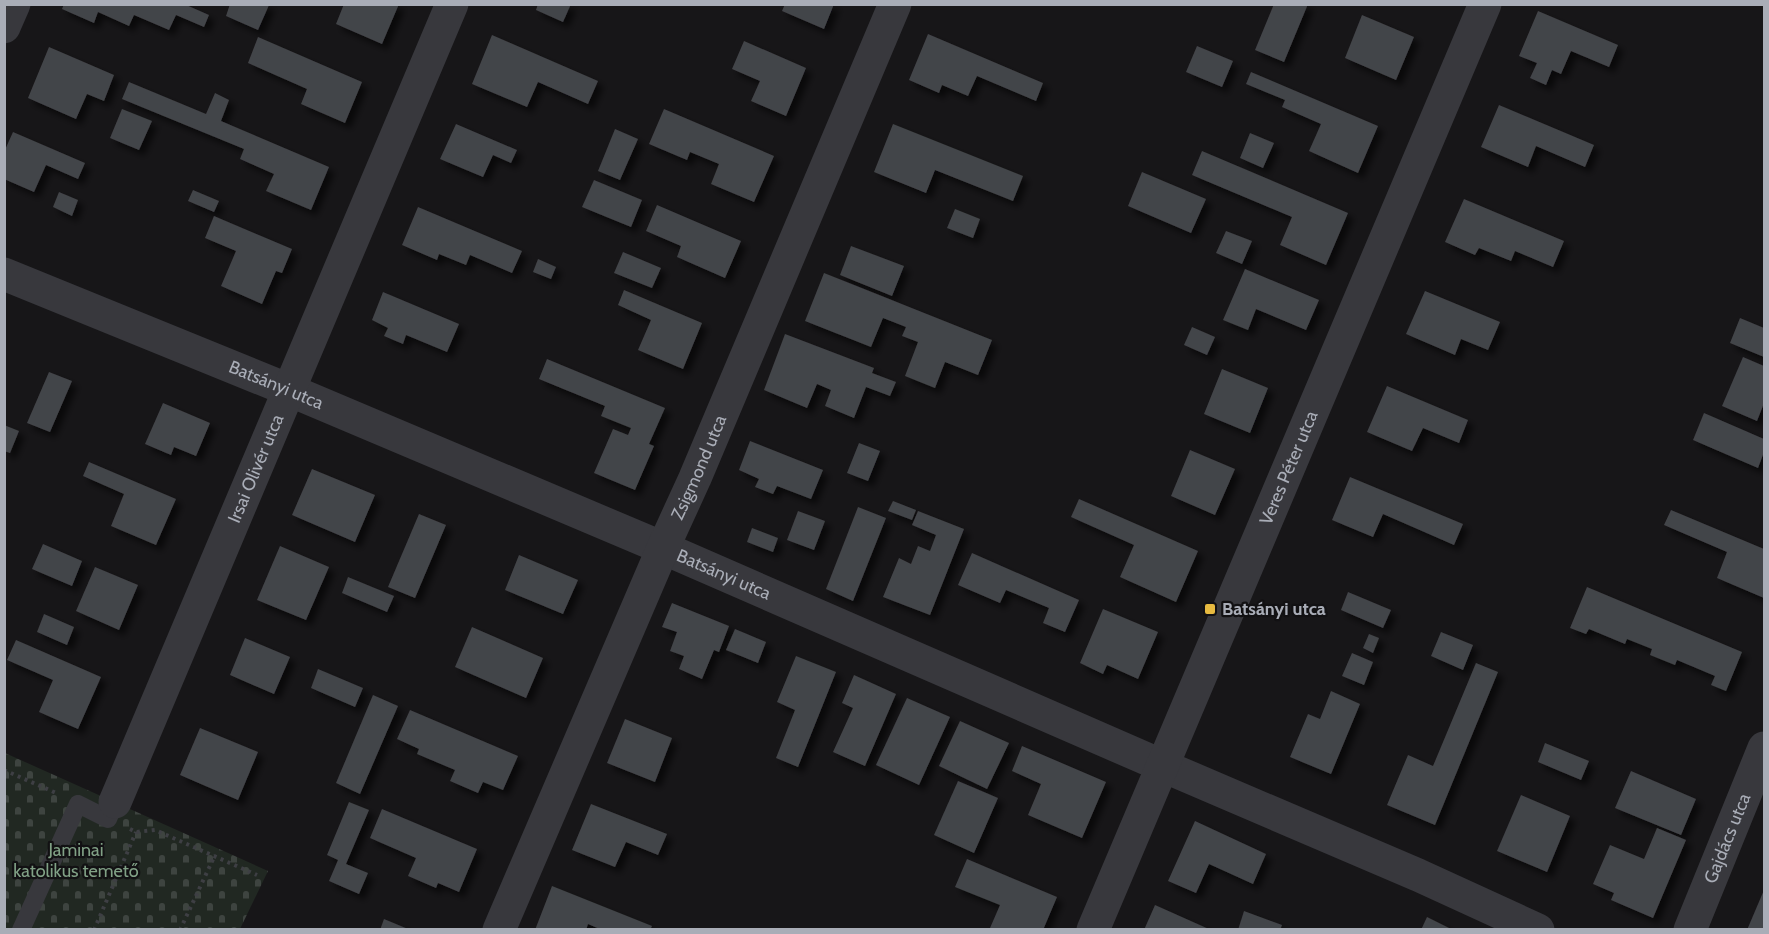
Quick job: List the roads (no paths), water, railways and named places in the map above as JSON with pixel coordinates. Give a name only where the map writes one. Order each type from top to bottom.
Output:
[{"type":"street","points":[[4,27],[14,4]]},
{"type":"street","name":"Irsai Olivér utca","points":[[115,802],[452,4]]},
{"type":"street","name":"Zsigmond utca","points":[[499,930],[704,456],[895,4]]},
{"type":"street","name":"Veres Péter utca","points":[[1093,930],[1485,4]]},
{"type":"street","name":"Batsányi utca","points":[[4,274],[289,390],[663,548],[1418,875],[1538,930]]},
{"type":"street","name":"Gajdács utca","points":[[1690,930],[1764,748]]},
{"type":"lane","points":[[21,930],[78,804],[108,819],[115,802]]},
{"type":"place","name":"Batsányi utca","points":[[1210,609]]},
{"type":"park label","name":"Jaminai katolikus temető","points":[[76,860]]}]
